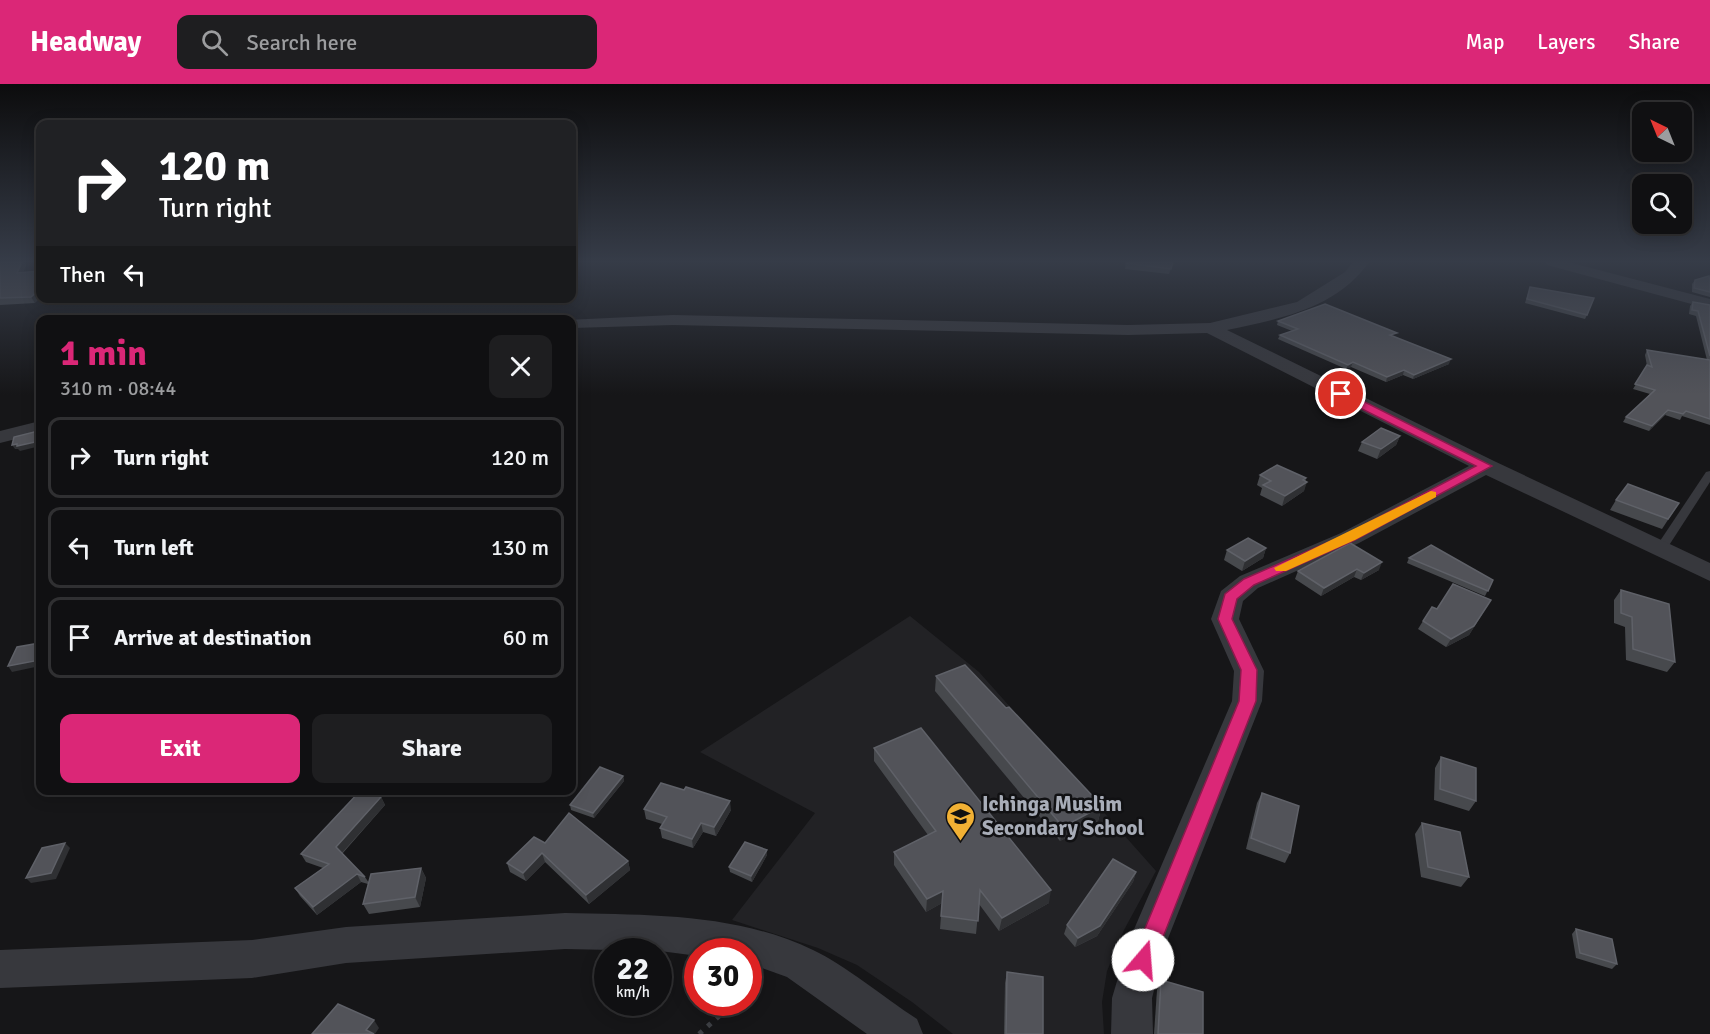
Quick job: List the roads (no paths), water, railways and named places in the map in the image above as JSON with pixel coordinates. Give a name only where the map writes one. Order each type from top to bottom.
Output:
[{"type":"street","points":[[576,323],[674,320],[948,324],[1075,329],[1210,328],[1283,313],[1302,306]]},
{"type":"street","points":[[1210,328],[1486,466],[1710,573]]},
{"type":"street","points":[[0,437],[36,428]]},
{"type":"street","points":[[1132,1034],[1132,998],[1148,941],[1247,701],[1249,670],[1225,619],[1230,597],[1249,582],[1350,538],[1486,466]]},
{"type":"street","points":[[0,969],[252,959],[346,945],[565,931],[660,933],[756,946],[801,964],[902,1034]]},
{"type":"lane","points":[[1660,550],[1710,474]]},
{"type":"place","name":"Ichinga Muslim Secondary School","points":[[961,842]]}]
